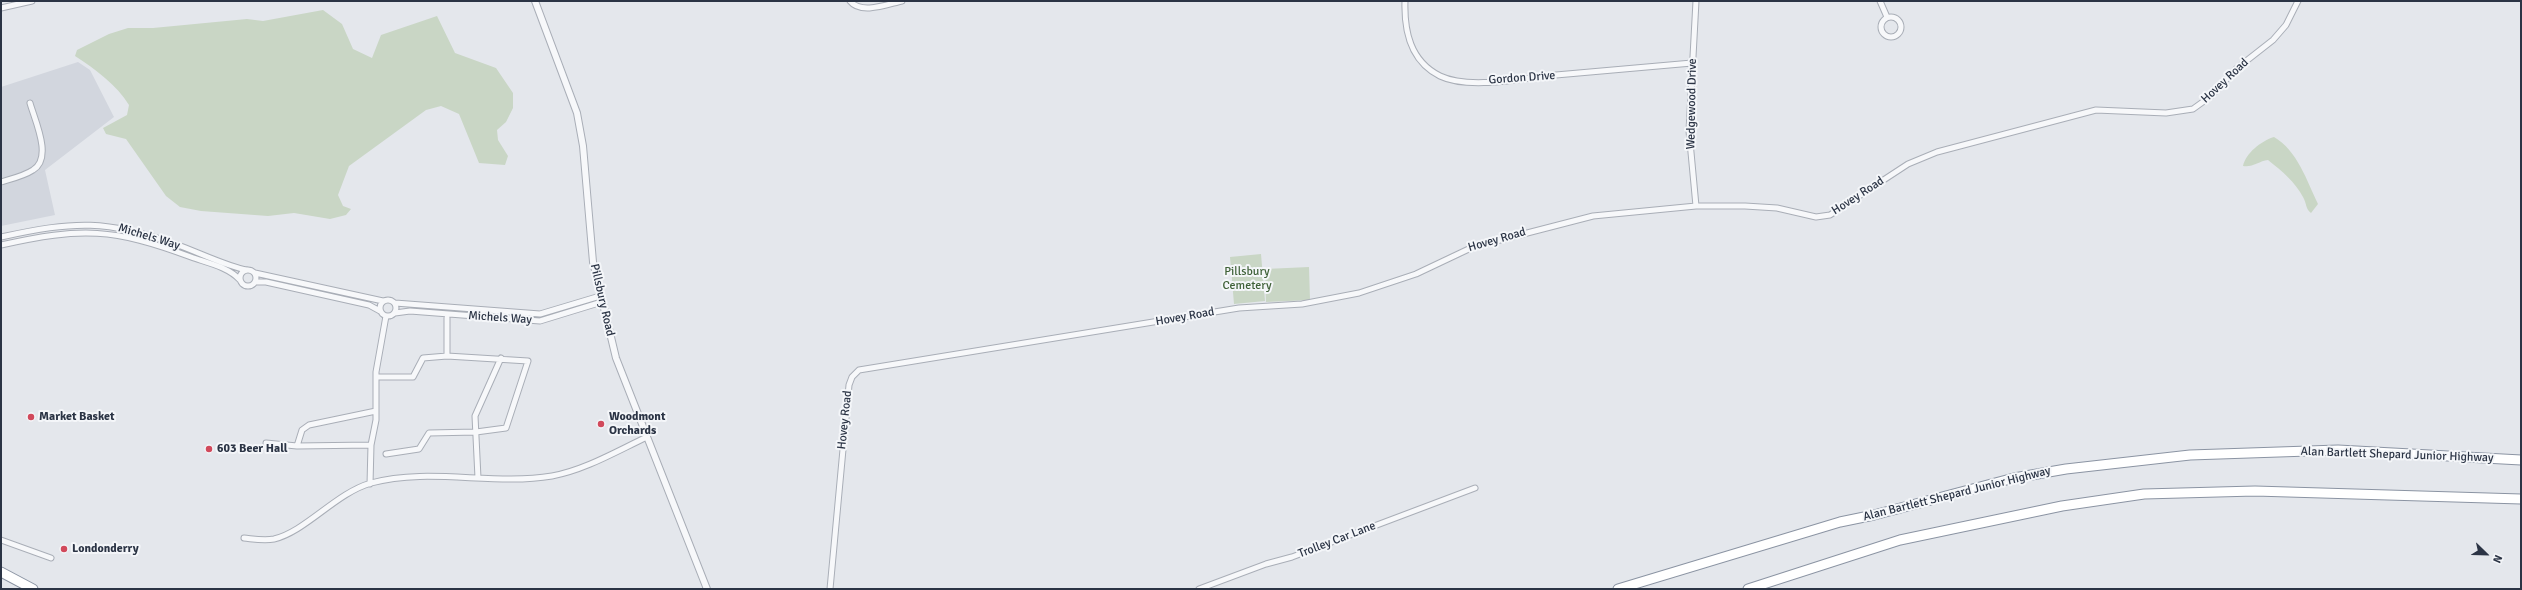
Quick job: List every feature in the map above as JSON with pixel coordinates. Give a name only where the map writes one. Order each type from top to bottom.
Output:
[{"type":"highway","name":"Alan Bartlett Shepard Junior Highway","points":[[1618,589],[1840,522],[1874,515],[2014,478],[2066,469],[2203,454],[2311,450],[2521,460]]},
{"type":"highway","points":[[1748,589],[1900,540],[2062,506],[2144,494],[2255,491],[2521,499]]},
{"type":"highway","points":[[1,572],[33,589]]},
{"type":"street","points":[[1,8],[32,1]]},
{"type":"street","name":"Pillsbury Road","points":[[535,1],[577,113],[583,146],[593,262],[616,358],[707,589]]},
{"type":"street","points":[[850,1],[860,7],[902,1]]},
{"type":"street","name":"Gordon Drive","points":[[1405,1],[1407,33],[1415,54],[1430,69],[1449,79],[1485,81],[1692,64]]},
{"type":"street","name":"Wedgewood Drive","points":[[1696,1],[1689,131],[1696,206]]},
{"type":"street","points":[[1880,1],[1887,17]]},
{"type":"street","name":"Hovey Road","points":[[830,589],[849,385],[852,377],[859,370],[1239,308],[1288,305],[1332,299],[1406,278],[1473,247],[1545,226],[1606,214],[1696,206],[1765,206],[1809,216],[1825,216],[1846,206],[1908,164],[1937,152],[2096,110],[2166,113],[2193,109],[2211,96],[2236,69],[2273,40],[2286,25],[2298,1]]},
{"type":"street","points":[[1887,17],[1896,18],[1900,23],[1899,32],[1894,36],[1888,36],[1882,32],[1882,22],[1887,17]]},
{"type":"street","points":[[1,182],[32,171],[41,160],[43,149],[30,103]]},
{"type":"street","name":"Michels Way","points":[[1,238],[64,225],[118,227],[142,232],[246,270]]},
{"type":"street","name":"Michels Way","points":[[1,245],[63,233],[115,234],[136,238],[230,271],[240,280]]},
{"type":"street","points":[[246,270],[383,301],[390,300],[395,303],[395,313],[386,316],[369,305],[266,282],[255,282],[248,286],[240,280],[240,275],[246,270]]},
{"type":"street","points":[[255,273],[255,282]]},
{"type":"street","name":"Michels Way","points":[[395,303],[540,314],[601,299]]},
{"type":"street","name":"Michels Way","points":[[395,313],[410,311],[540,321],[601,299]]},
{"type":"street","points":[[380,311],[380,306],[383,301]]},
{"type":"street","points":[[370,484],[371,445],[376,411],[376,377],[386,316]]},
{"type":"street","points":[[447,318],[447,356]]},
{"type":"street","points":[[376,377],[413,377],[423,358],[447,356],[502,358],[528,361],[506,428],[476,432],[429,433],[419,449],[386,454]]},
{"type":"street","points":[[478,478],[475,416],[502,358]]},
{"type":"street","points":[[297,446],[302,430],[310,426],[376,411]]},
{"type":"street","points":[[244,538],[263,540],[280,537],[337,500],[370,484],[398,478],[520,478],[551,476],[571,471],[647,437]]},
{"type":"street","points":[[266,443],[297,446],[371,445]]},
{"type":"street","name":"Trolley Car Lane","points":[[1199,589],[1266,564],[1292,557],[1475,488]]},
{"type":"street","points":[[1,540],[51,558]]},
{"type":"shaded area","points":[[78,62],[90,70],[114,117],[45,170],[55,215],[1,226],[1,87]]},
{"type":"green space","points":[[323,10],[342,24],[353,49],[372,58],[381,35],[437,16],[455,53],[496,68],[513,93],[513,108],[506,122],[497,130],[498,140],[508,156],[505,165],[479,163],[459,114],[441,106],[426,110],[349,166],[338,195],[343,206],[351,209],[346,215],[330,219],[294,213],[268,216],[201,211],[180,207],[166,196],[126,139],[106,134],[103,128],[127,115],[129,105],[112,84],[75,56],[77,50],[109,34],[128,28],[153,28],[247,19],[263,21]]},
{"type":"green space","points":[[2274,137],[2289,150],[2305,176],[2318,204],[2311,213],[2296,186],[2268,160],[2249,166],[2243,166],[2247,157],[2255,148],[2264,141]]},
{"type":"green space","name":"Pillsbury Cemetery","points":[[1261,254],[1265,301],[1234,304],[1230,257]]},
{"type":"green space","points":[[1309,267],[1310,300],[1266,302],[1265,269]]},
{"type":"place","name":"Market Basket","points":[[31,417]]},
{"type":"place","name":"Woodmont Orchards","points":[[601,424]]},
{"type":"place","name":"603 Beer Hall","points":[[209,449]]},
{"type":"place","name":"Londonderry","points":[[64,549]]}]
